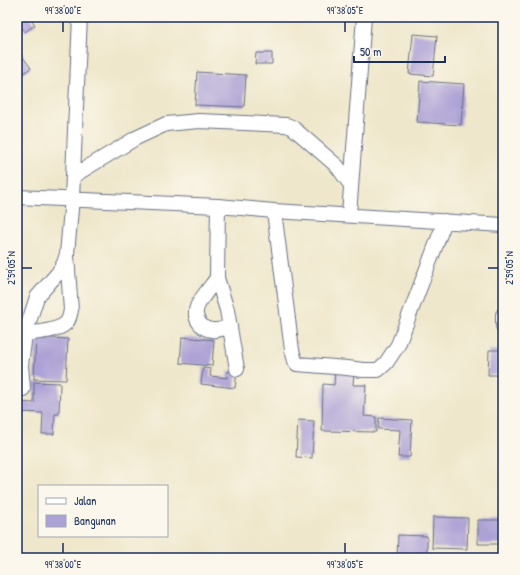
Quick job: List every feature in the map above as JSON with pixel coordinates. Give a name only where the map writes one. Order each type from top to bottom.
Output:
[{"type":"street","points":[[25,334],[55,328],[65,324],[69,318],[71,310],[67,254],[74,176],[80,17]]},
{"type":"street","points":[[349,214],[364,17]]},
{"type":"street","points":[[74,176],[136,138],[166,124],[199,121],[286,125],[292,127],[337,166],[351,185]]},
{"type":"street","points":[[17,196],[218,206],[274,211],[349,214],[503,225]]},
{"type":"street","points":[[218,206],[217,278],[227,310],[238,369]]},
{"type":"street","points":[[274,211],[292,350],[295,361],[297,364],[363,370],[378,370],[386,363],[398,345],[445,221]]},
{"type":"street","points":[[24,389],[21,365],[25,334],[37,297],[58,273],[67,254]]},
{"type":"street","points":[[217,278],[197,306],[197,321],[203,327],[212,330],[230,326]]},
{"type":"street","points":[[503,315],[503,326]]},
{"type":"building","points":[[17,17],[30,17],[35,25],[25,32],[21,26],[17,29]]},
{"type":"building","points":[[413,34],[437,36],[433,76],[409,74]]},
{"type":"building","points":[[17,49],[31,68],[17,78]]},
{"type":"building","points":[[256,53],[272,53],[272,64],[255,64]]},
{"type":"building","points":[[197,72],[246,75],[244,107],[195,105]]},
{"type":"building","points":[[420,81],[464,84],[461,125],[417,122]]},
{"type":"building","points":[[36,337],[68,339],[66,380],[34,379]]},
{"type":"building","points":[[182,337],[214,340],[212,366],[180,363]]},
{"type":"building","points":[[489,350],[503,350],[503,375],[488,375]]},
{"type":"building","points":[[203,368],[211,369],[210,376],[227,378],[228,371],[237,372],[235,388],[201,384]]},
{"type":"building","points":[[335,371],[354,371],[353,385],[366,385],[364,416],[376,417],[376,432],[322,431],[323,384],[334,385]]},
{"type":"building","points":[[34,382],[60,383],[59,414],[55,414],[54,434],[42,434],[43,413],[17,412],[17,402],[34,403]]},
{"type":"building","points":[[379,418],[412,420],[410,457],[398,457],[400,430],[378,429]]},
{"type":"building","points":[[298,420],[314,421],[312,458],[296,457]]},
{"type":"building","points":[[433,517],[468,518],[467,549],[432,548]]},
{"type":"building","points":[[478,520],[503,520],[503,544],[478,544]]},
{"type":"building","points":[[398,535],[427,536],[427,558],[397,558]]}]
